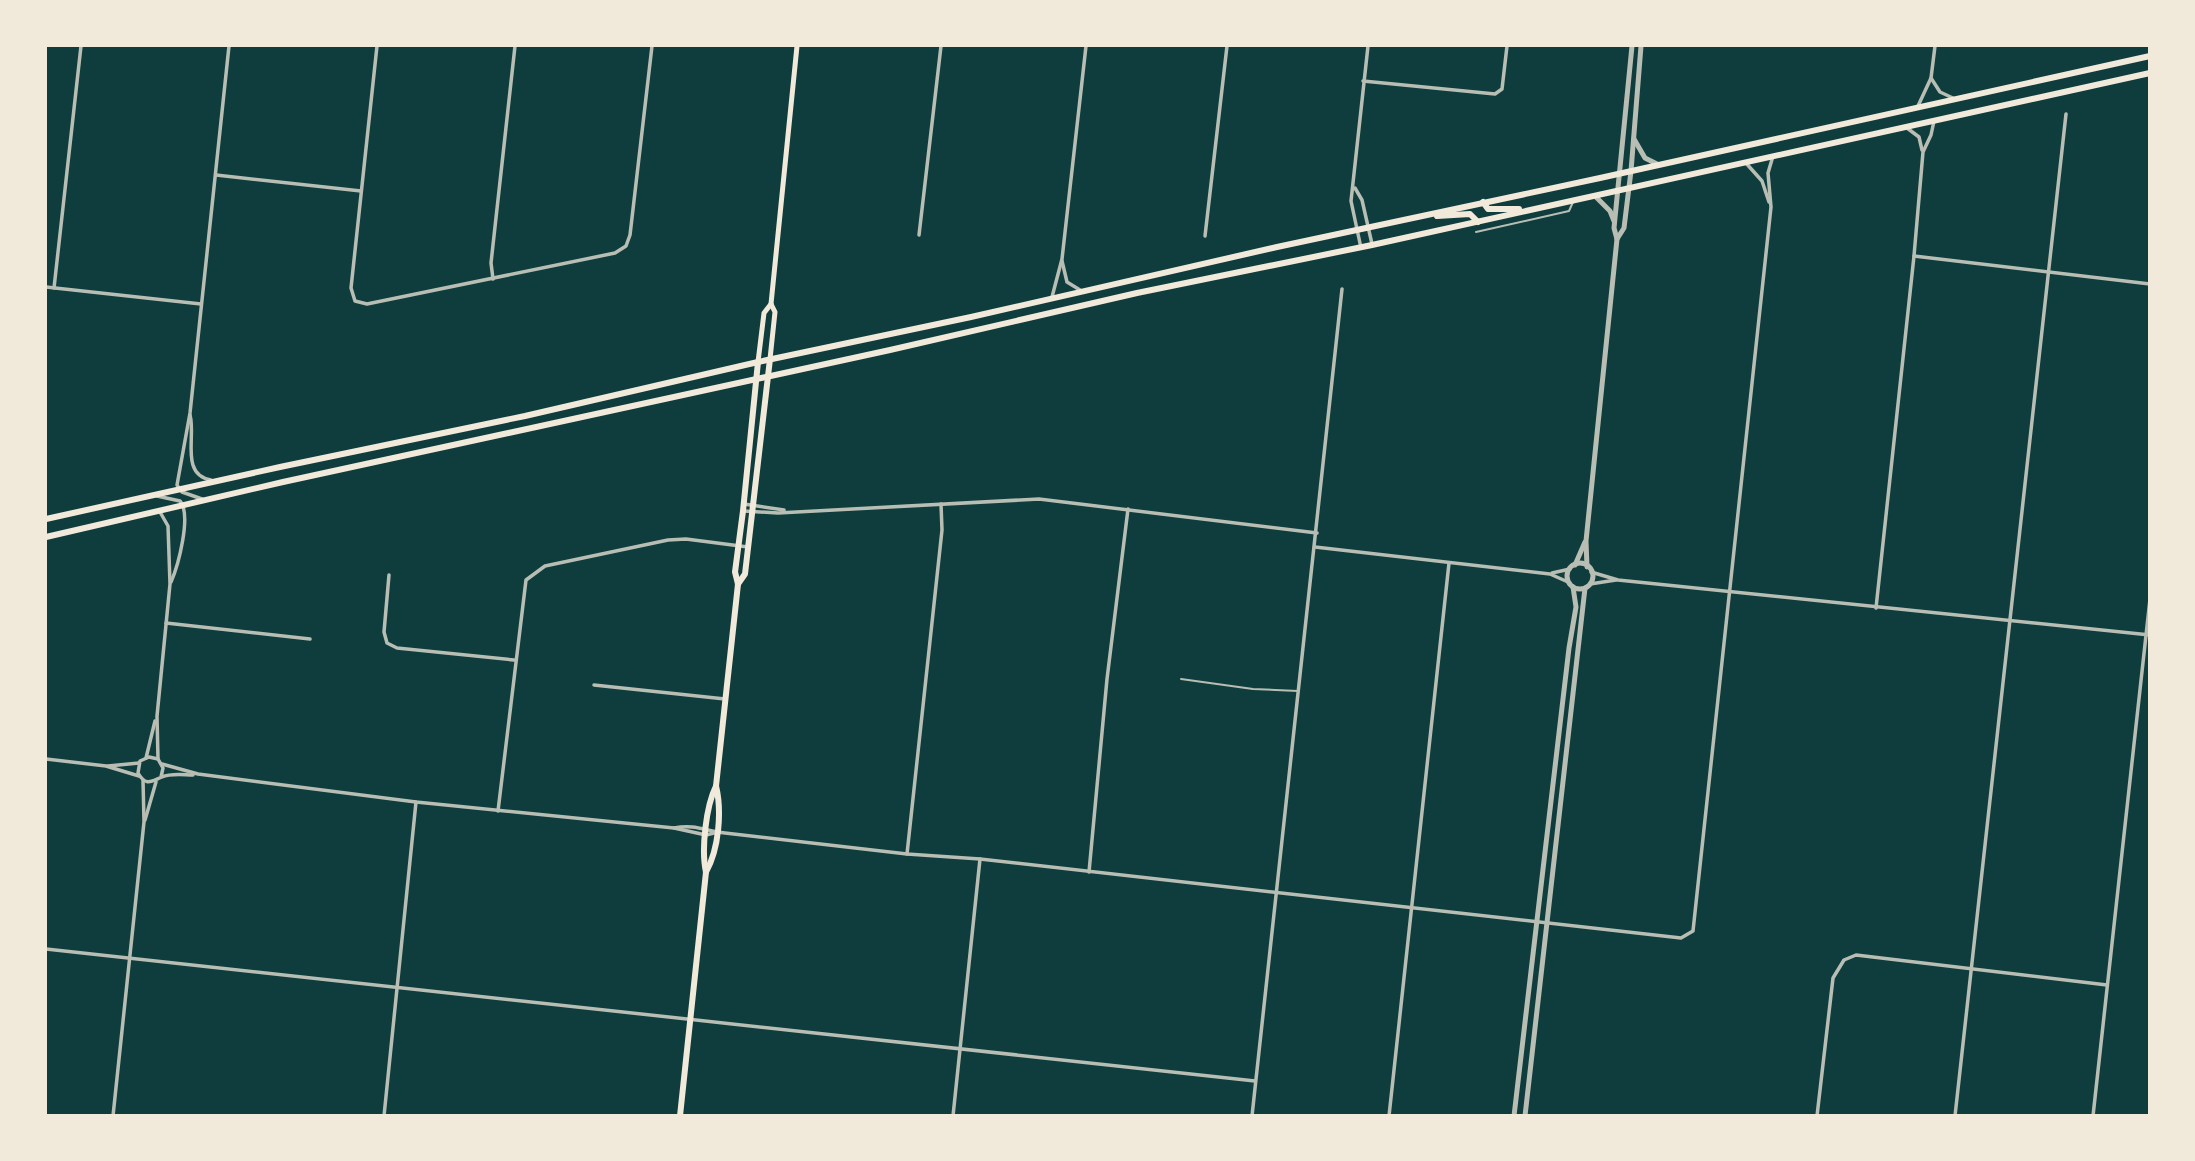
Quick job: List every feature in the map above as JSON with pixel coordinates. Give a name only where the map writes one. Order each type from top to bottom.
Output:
[{"type":"main road","points":[[680,1115],[706,872],[703,859],[710,798],[716,786],[738,584],[734,572],[744,507],[764,313],[771,304],[797,46]]},
{"type":"main road","points":[[46,519],[525,416],[771,359],[2150,56]]},
{"type":"main road","points":[[46,537],[1137,293],[1361,248],[2150,73]]},
{"type":"main road","points":[[1483,202],[1489,209],[1532,210]]},
{"type":"main road","points":[[1391,222],[1461,214],[1470,215],[1478,222]]},
{"type":"main road","points":[[738,584],[745,574],[754,508],[775,312],[771,304]]},
{"type":"main road","points":[[706,872],[713,860],[720,799],[716,786]]},
{"type":"street","points":[[54,288],[81,46]]},
{"type":"street","points":[[205,500],[178,489],[183,441],[190,413],[229,46]]},
{"type":"street","points":[[377,46],[351,288],[355,300],[367,304],[615,253],[626,246],[630,235],[652,46]]},
{"type":"street","points":[[492,279],[491,263],[515,46]]},
{"type":"street","points":[[919,235],[941,46]]},
{"type":"street","points":[[1051,299],[1062,259],[1086,46]]},
{"type":"street","points":[[1205,236],[1227,46]]},
{"type":"street","points":[[1361,248],[1351,201],[1368,46]]},
{"type":"street","points":[[1363,81],[1495,94],[1502,89],[1507,46]]},
{"type":"street","points":[[1525,1115],[1545,924],[1588,586],[1586,541],[1617,239],[1615,224],[1632,46]]},
{"type":"street","points":[[1617,239],[1624,228],[1629,188],[1641,46]]},
{"type":"street","points":[[1918,106],[1931,78],[1935,46]]},
{"type":"street","points":[[1931,78],[1940,92],[1955,99]]},
{"type":"street","points":[[1955,1115],[2066,114]]},
{"type":"street","points":[[1923,152],[1934,121]]},
{"type":"street","points":[[1876,608],[1923,152],[1919,137],[1905,127]]},
{"type":"street","points":[[1634,139],[1645,158],[1659,165]]},
{"type":"street","points":[[158,510],[168,526],[170,584],[157,716],[158,759],[162,764],[198,774],[416,803],[707,831],[907,854],[981,859],[1681,938],[1693,930],[1771,207],[1769,173],[1773,155]]},
{"type":"street","points":[[1745,162],[1762,181],[1771,207]]},
{"type":"street","points":[[216,176],[361,191]]},
{"type":"street","points":[[1354,186],[1362,200],[1372,245]]},
{"type":"street","points":[[1595,196],[1610,211],[1615,224]]},
{"type":"street","points":[[1914,257],[2150,284]]},
{"type":"street","points":[[1062,259],[1064,278],[1068,284],[1084,292]]},
{"type":"street","points":[[46,287],[201,304]]},
{"type":"street","points":[[1252,1115],[1342,289]]},
{"type":"street","points":[[190,413],[194,469],[203,479],[217,481]]},
{"type":"street","points":[[154,495],[180,501],[184,505],[178,566],[170,584]]},
{"type":"street","points":[[744,507],[779,508],[786,511],[1039,499],[1317,533]]},
{"type":"street","points":[[907,854],[942,530],[941,505]]},
{"type":"street","points":[[1089,872],[1107,679],[1128,509]]},
{"type":"street","points":[[498,811],[526,580],[545,566],[668,540],[748,547]]},
{"type":"street","points":[[1514,1115],[1535,923],[1576,607],[1567,575],[1586,541]]},
{"type":"street","points":[[1315,547],[1550,573],[1572,567],[1589,569],[1618,580],[2148,635]]},
{"type":"street","points":[[1389,1115],[1449,563]]},
{"type":"street","points":[[1550,573],[1571,584],[1588,586],[1618,580]]},
{"type":"street","points":[[389,575],[384,632],[387,643],[397,648],[515,661]]},
{"type":"street","points":[[2093,1115],[2150,599]]},
{"type":"street","points":[[166,623],[310,639]]},
{"type":"street","points":[[594,685],[725,699]]},
{"type":"street","points":[[106,766],[139,763],[146,758],[157,716]]},
{"type":"street","points":[[146,758],[158,759]]},
{"type":"street","points":[[46,759],[106,766],[156,782]]},
{"type":"street","points":[[139,763],[139,776]]},
{"type":"street","points":[[161,777],[162,764]]},
{"type":"street","points":[[144,822],[156,782],[161,777],[198,774]]},
{"type":"street","points":[[113,1115],[144,822],[143,780]]},
{"type":"street","points":[[384,1115],[416,803]]},
{"type":"street","points":[[953,1115],[981,859]]},
{"type":"street","points":[[46,949],[1255,1081]]},
{"type":"street","points":[[1817,1115],[1833,978],[1844,960],[1856,955],[2107,985]]},
{"type":"lane","points":[[1476,232],[1569,211],[1573,201]]},
{"type":"lane","points":[[1181,679],[1253,689],[1299,691]]}]
